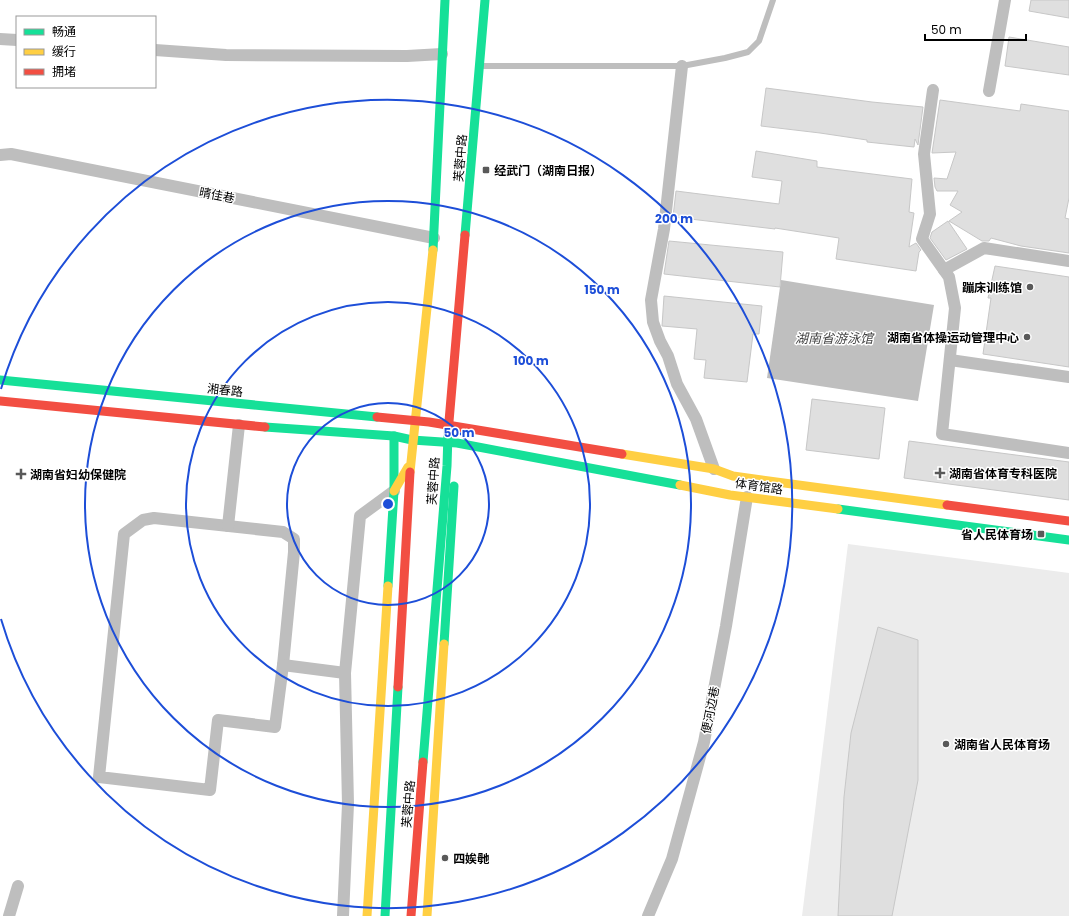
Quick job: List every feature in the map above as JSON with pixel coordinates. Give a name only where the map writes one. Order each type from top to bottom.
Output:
[{"type":"street","name":"芙蓉中路","points":[[385,916],[410,463],[434,238],[445,0]]},
{"type":"street","name":"芙蓉中路","points":[[427,916],[452,443],[448,425],[485,0]]},
{"type":"street","points":[[989,91],[1005,0]]},
{"type":"street","points":[[0,39],[16,40]]},
{"type":"street","points":[[156,50],[226,55],[407,56],[442,54]]},
{"type":"street","points":[[682,66],[664,229],[651,300],[653,322],[660,341],[668,356],[677,384],[696,419],[714,469]]},
{"type":"street","points":[[933,90],[924,154],[930,214],[922,239],[949,277],[955,308],[942,434],[1069,453]]},
{"type":"street","name":"晴佳巷","points":[[0,155],[11,154],[434,238]]},
{"type":"street","points":[[944,270],[984,248],[1069,261]]},
{"type":"street","points":[[950,360],[1069,377]]},
{"type":"street","name":"湘春路","points":[[0,380],[448,425]]},
{"type":"street","points":[[0,400],[239,425],[394,436],[412,440],[452,443]]},
{"type":"street","points":[[228,526],[239,425]]},
{"type":"street","name":"体育馆路","points":[[448,425],[714,469],[732,476],[1069,521]]},
{"type":"street","points":[[367,916],[394,491],[394,436]]},
{"type":"street","name":"芙蓉中路","points":[[411,916],[452,443]]},
{"type":"street","name":"体育馆路","points":[[452,443],[747,497],[1069,540]]},
{"type":"street","points":[[343,916],[348,804],[345,673],[360,516],[394,491],[410,463]]},
{"type":"street","name":"便河边巷","points":[[648,916],[672,859],[704,742],[726,626],[747,497]]},
{"type":"street","points":[[154,518],[228,526],[282,532],[294,539],[283,665],[275,727],[218,720],[210,790],[98,777],[124,534],[143,520],[154,518]]},
{"type":"street","points":[[283,665],[345,673]]},
{"type":"street","points":[[8,916],[18,886]]},
{"type":"lane","points":[[480,66],[682,66],[748,52],[759,41],[773,0]]},
{"type":"shaded area","name":"湖南省人民体育场","points":[[848,544],[1069,573],[1069,916],[802,916]]},
{"type":"water","name":"湖南省游泳馆","points":[[781,280],[934,305],[918,401],[767,378]]},
{"type":"building","points":[[1031,0],[1069,0],[1069,18],[1029,11]]},
{"type":"building","points":[[1009,37],[1069,47],[1069,75],[1005,66]]},
{"type":"building","points":[[766,88],[923,107],[918,145],[915,139],[914,147],[867,142],[867,140],[761,126]]},
{"type":"building","points":[[940,100],[1020,111],[1021,104],[1069,111],[1069,198],[1065,218],[1069,219],[1069,253],[1021,246],[991,238],[989,241],[982,241],[949,221],[962,212],[950,205],[958,191],[937,191],[935,187],[934,178],[947,179],[956,152],[932,153]]},
{"type":"building","points":[[756,151],[817,161],[817,167],[912,179],[909,212],[914,213],[909,247],[916,243],[921,250],[919,252],[916,271],[836,259],[839,238],[775,228],[673,217],[676,191],[779,204],[782,181],[752,177]]},
{"type":"building","points":[[948,221],[967,249],[946,260],[930,238],[932,232]]},
{"type":"building","points":[[669,241],[783,252],[780,287],[664,274]]},
{"type":"building","points":[[995,266],[1069,277],[1069,367],[983,354],[991,298],[988,298]]},
{"type":"building","points":[[664,296],[762,306],[759,334],[753,334],[747,382],[704,378],[706,360],[694,359],[697,329],[662,326]]},
{"type":"building","points":[[812,399],[885,408],[879,459],[806,450]]},
{"type":"building","points":[[909,441],[1069,462],[1069,500],[904,478]]},
{"type":"building","points":[[878,627],[918,640],[918,780],[892,916],[838,916],[844,797],[851,733]]},
{"type":"traffic: fast","points":[[433,250],[445,0]]},
{"type":"traffic: fast","points":[[465,235],[485,0]]},
{"type":"traffic: fast","points":[[0,380],[377,417]]},
{"type":"traffic: fast","points":[[265,427],[394,436],[412,440],[457,443],[680,485]]},
{"type":"traffic: fast","points":[[423,762],[447,466],[448,433]]},
{"type":"traffic: fast","points":[[388,586],[394,491],[394,436]]},
{"type":"traffic: fast","points":[[444,644],[454,486]]},
{"type":"traffic: fast","points":[[838,509],[1069,540]]},
{"type":"traffic: fast","points":[[385,916],[398,687]]},
{"type":"traffic: slow","points":[[410,472],[433,250]]},
{"type":"traffic: slow","points":[[622,454],[714,469],[733,476],[947,505]]},
{"type":"traffic: slow","points":[[394,491],[408,467]]},
{"type":"traffic: slow","points":[[680,485],[730,495],[838,509]]},
{"type":"traffic: slow","points":[[367,916],[388,586]]},
{"type":"traffic: slow","points":[[427,916],[444,644]]},
{"type":"traffic: jam","points":[[448,433],[465,235]]},
{"type":"traffic: jam","points":[[0,401],[265,427]]},
{"type":"traffic: jam","points":[[377,417],[429,422],[622,454]]},
{"type":"traffic: jam","points":[[398,687],[410,472]]},
{"type":"traffic: jam","points":[[947,505],[1069,521]]},
{"type":"traffic: jam","points":[[411,916],[423,762]]},
{"type":"place","name":"经武门（湖南日报）","points":[[486,170]]},
{"type":"place","name":"蹦床训练馆","points":[[1030,287]]},
{"type":"place","name":"湖南省体操运动管理中心","points":[[1027,337]]},
{"type":"place","name":"湖南省体育专科医院","points":[[940,473]]},
{"type":"place","name":"湖南省妇幼保健院","points":[[21,474]]},
{"type":"place","name":"省人民体育场","points":[[1041,534]]},
{"type":"place","name":"湖南省人民体育场","points":[[946,744]]},
{"type":"place","name":"四娭毑","points":[[445,858]]}]
